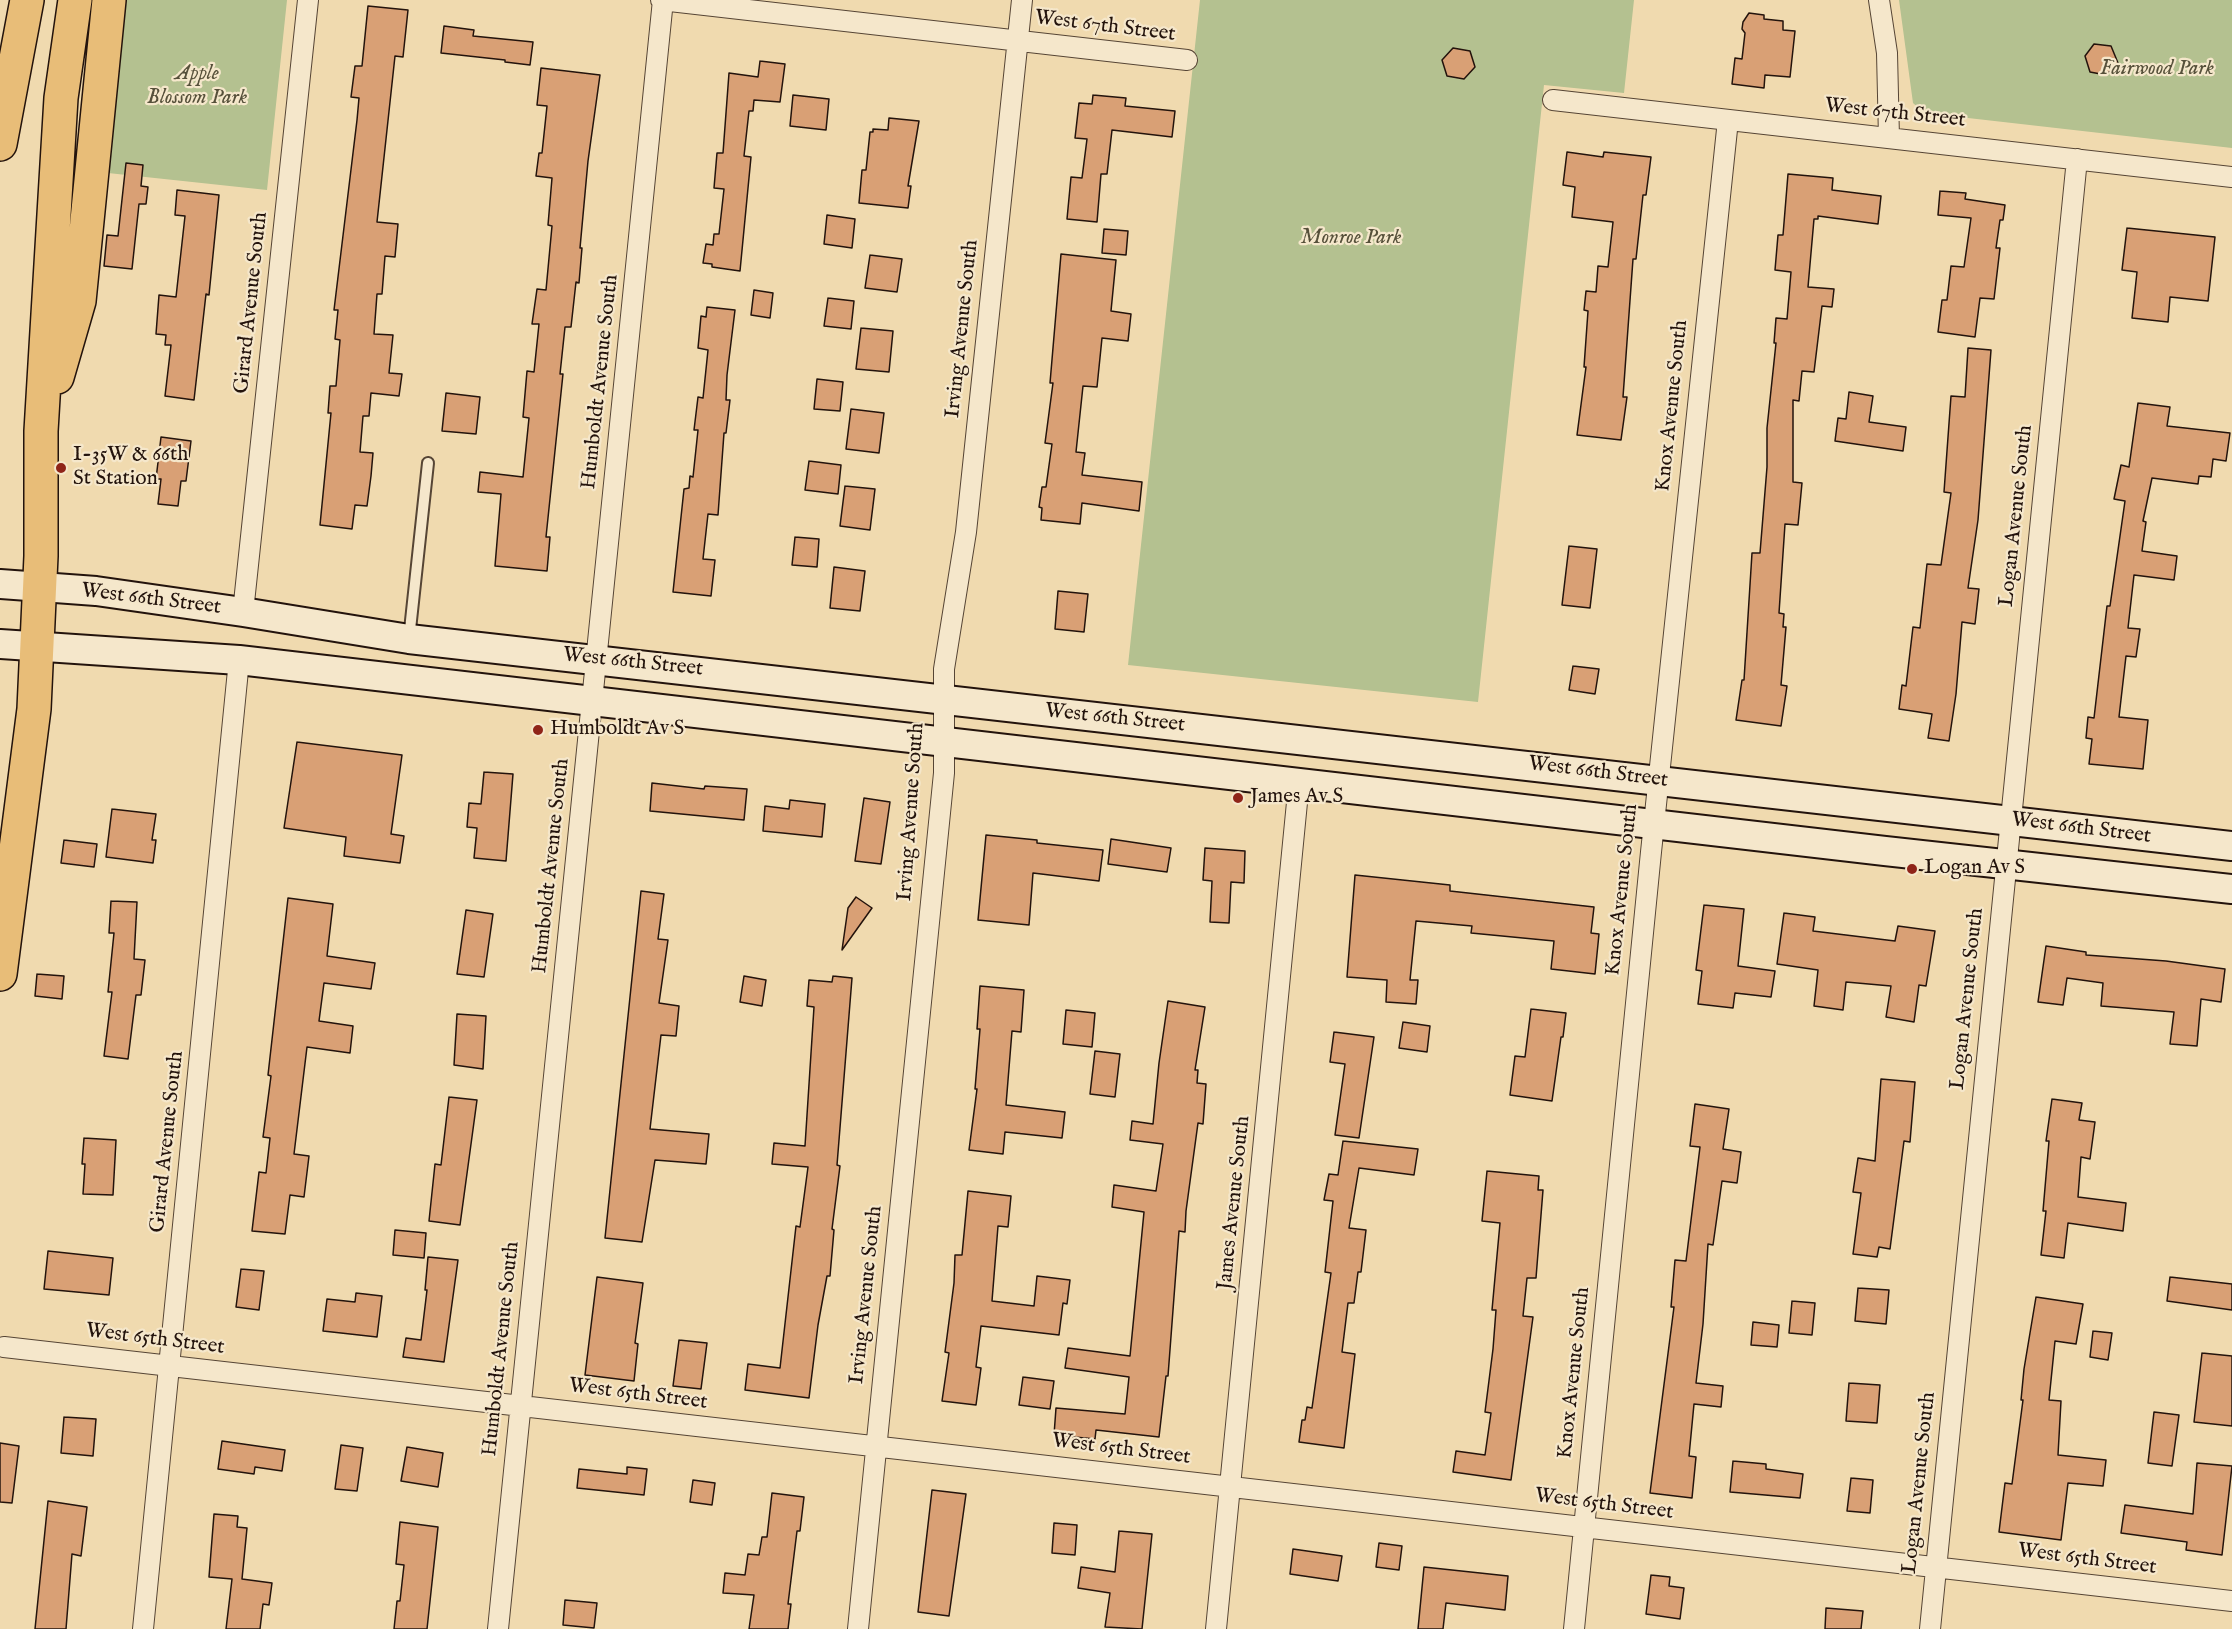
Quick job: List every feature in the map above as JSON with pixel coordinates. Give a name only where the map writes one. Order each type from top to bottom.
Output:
[{"type":"highway","points":[[0,144],[27,0]]},
{"type":"highway","points":[[0,974],[34,709],[40,588],[41,430],[61,98],[75,0]]},
{"type":"highway","points":[[41,430],[79,301],[109,0]]},
{"type":"main road","name":"West 66th Street","points":[[0,584],[96,591],[409,639],[2232,846]]},
{"type":"main road","name":"West 66th Street","points":[[0,644],[239,660],[943,743],[2232,889]]},
{"type":"street","name":"Girard Avenue South","points":[[243,612],[308,0]]},
{"type":"street","name":"West 67th Street","points":[[662,0],[1186,60]]},
{"type":"street","name":"Humboldt Avenue South","points":[[498,1629],[519,1406],[598,660],[662,0]]},
{"type":"street","name":"Irving Avenue South","points":[[858,1629],[944,773],[944,669],[966,532],[1022,0]]},
{"type":"street","points":[[1880,0],[1887,53],[1889,138]]},
{"type":"street","name":"West 67th Street","points":[[1553,100],[2232,177]]},
{"type":"street","name":"Knox Avenue South","points":[[1574,1629],[1658,780],[1728,120]]},
{"type":"street","name":"Logan Avenue South","points":[[1930,1629],[2077,159]]},
{"type":"street","name":"Girard Avenue South","points":[[143,1629],[239,660]]},
{"type":"street","name":"James Avenue South","points":[[1216,1629],[1299,782]]},
{"type":"street","name":"West 65th Street","points":[[2,1349],[170,1366],[2232,1601]]},
{"type":"lane","points":[[409,639],[428,463]]},
{"type":"green space","name":"Apple Blossom Park","points":[[126,0],[287,0],[267,190],[108,173]]},
{"type":"green space","name":"Monroe Park","points":[[1200,0],[1634,0],[1624,93],[1544,85],[1478,702],[1128,665]]},
{"type":"green space","name":"Fairwood Park","points":[[1899,0],[2232,0],[2232,148],[1924,113],[1913,103]]},
{"type":"building","points":[[368,6],[408,10],[403,57],[395,56],[377,222],[398,224],[395,257],[385,256],[382,294],[377,294],[374,334],[393,335],[389,373],[402,374],[399,396],[371,393],[369,416],[363,416],[360,452],[373,453],[371,476],[367,506],[355,505],[352,529],[320,525],[331,413],[328,413],[330,386],[336,386],[340,340],[335,339],[338,310],[334,310],[359,98],[351,97],[355,66],[362,66]]},
{"type":"building","points":[[1749,13],[1764,15],[1764,19],[1783,21],[1783,30],[1795,31],[1790,77],[1765,75],[1764,88],[1732,84],[1735,58],[1742,59],[1745,33],[1742,29],[1743,22]]},
{"type":"building","points":[[444,26],[474,30],[473,36],[533,42],[530,65],[441,53]]},
{"type":"building","points":[[2094,44],[2111,46],[2118,63],[2106,75],[2090,72],[2085,56]]},
{"type":"building","points":[[1453,48],[1470,51],[1475,67],[1464,79],[1447,76],[1442,60]]},
{"type":"building","points":[[760,61],[785,64],[780,102],[754,100],[753,111],[749,111],[744,156],[751,157],[740,271],[712,267],[712,264],[703,263],[706,244],[713,245],[714,234],[719,234],[724,189],[714,188],[717,153],[723,153],[729,73],[758,77]]},
{"type":"building","points":[[541,68],[600,75],[588,161],[579,283],[576,282],[571,327],[565,327],[560,374],[563,374],[546,537],[550,537],[547,571],[495,566],[501,494],[478,492],[480,472],[523,477],[529,418],[523,417],[527,371],[534,372],[539,324],[532,324],[537,289],[546,290],[552,226],[548,225],[552,178],[536,176],[539,153],[542,153],[547,106],[537,105]]},
{"type":"building","points":[[793,95],[829,99],[826,130],[790,126]]},
{"type":"building","points":[[1093,95],[1126,98],[1125,106],[1175,111],[1172,137],[1112,130],[1107,174],[1101,174],[1097,222],[1067,219],[1071,177],[1082,178],[1087,139],[1075,138],[1079,103],[1092,104]]},
{"type":"building","points":[[889,118],[919,121],[908,186],[911,186],[908,208],[859,203],[862,170],[866,170],[870,132],[873,132],[873,129],[888,130]]},
{"type":"building","points":[[1567,152],[1603,157],[1604,152],[1651,157],[1646,195],[1643,195],[1636,259],[1633,259],[1623,397],[1627,397],[1621,440],[1577,435],[1586,367],[1584,367],[1588,311],[1584,310],[1586,291],[1596,292],[1598,266],[1608,267],[1613,222],[1572,217],[1575,187],[1563,185]]},
{"type":"building","points":[[126,163],[143,165],[141,186],[148,187],[146,204],[139,204],[132,269],[104,266],[107,235],[118,236]]},
{"type":"building","points":[[1788,174],[1833,178],[1832,190],[1881,196],[1878,224],[1818,216],[1818,219],[1814,219],[1808,287],[1834,289],[1832,307],[1822,306],[1814,372],[1802,371],[1799,401],[1793,400],[1793,482],[1802,483],[1798,525],[1785,524],[1779,613],[1784,614],[1783,627],[1786,627],[1781,685],[1787,686],[1781,726],[1736,720],[1742,680],[1744,680],[1752,553],[1760,553],[1776,318],[1787,319],[1791,272],[1775,270],[1778,235],[1783,235]]},
{"type":"building","points":[[177,190],[219,195],[209,295],[206,294],[194,400],[165,396],[171,345],[165,345],[166,335],[156,334],[159,295],[176,297],[185,216],[175,215]]},
{"type":"building","points":[[1940,191],[1966,193],[1965,199],[2005,205],[2003,220],[2000,220],[1996,248],[2000,248],[1994,299],[1980,298],[1975,337],[1938,332],[1942,300],[1947,300],[1951,266],[1964,267],[1971,218],[1938,215]]},
{"type":"building","points":[[827,215],[855,219],[852,248],[824,244]]},
{"type":"building","points":[[2127,228],[2215,237],[2208,301],[2170,297],[2168,322],[2132,318],[2137,272],[2122,270]]},
{"type":"building","points":[[1104,229],[1128,231],[1126,255],[1102,253]]},
{"type":"building","points":[[1061,254],[1116,260],[1111,311],[1131,314],[1128,341],[1102,338],[1097,387],[1083,386],[1076,452],[1085,453],[1082,475],[1142,482],[1139,511],[1082,503],[1080,524],[1041,520],[1042,508],[1039,507],[1042,487],[1046,487],[1052,444],[1045,443],[1053,383],[1050,383]]},
{"type":"building","points":[[870,255],[902,259],[897,292],[865,288]]},
{"type":"building","points":[[754,290],[773,293],[770,318],[751,315]]},
{"type":"building","points":[[828,298],[854,301],[851,329],[824,326]]},
{"type":"building","points":[[707,307],[735,310],[727,375],[726,400],[730,400],[726,433],[724,433],[718,515],[708,514],[703,559],[715,560],[711,596],[673,592],[684,489],[689,488],[690,476],[693,477],[698,430],[694,430],[698,397],[703,398],[708,350],[698,348],[701,316],[706,317]]},
{"type":"building","points":[[861,328],[893,331],[889,372],[856,369]]},
{"type":"building","points":[[1968,348],[1991,350],[1978,520],[1968,588],[1979,589],[1975,624],[1962,622],[1956,694],[1949,741],[1928,738],[1932,714],[1899,709],[1902,685],[1906,686],[1913,627],[1920,628],[1927,564],[1941,565],[1951,493],[1944,492],[1951,396],[1965,397]]},
{"type":"building","points":[[817,379],[843,382],[840,411],[814,409]]},
{"type":"building","points":[[1849,392],[1873,396],[1869,422],[1906,427],[1903,451],[1835,441],[1838,418],[1846,419]]},
{"type":"building","points":[[446,393],[480,397],[476,434],[442,431]]},
{"type":"building","points":[[2138,403],[2170,407],[2167,426],[2230,433],[2226,461],[2213,459],[2211,477],[2199,476],[2198,484],[2152,478],[2143,521],[2146,522],[2142,551],[2177,556],[2174,580],[2134,575],[2128,628],[2140,629],[2136,657],[2126,656],[2119,717],[2148,720],[2143,769],[2089,764],[2092,739],[2086,738],[2088,717],[2094,718],[2107,606],[2110,606],[2125,501],[2114,499],[2121,465],[2129,467]]},
{"type":"building","points":[[851,409],[884,413],[879,453],[846,449]]},
{"type":"building","points":[[161,437],[191,441],[186,481],[181,481],[178,506],[158,504],[161,479],[156,479]]},
{"type":"building","points":[[809,461],[841,465],[838,494],[805,490]]},
{"type":"building","points":[[845,486],[875,489],[870,530],[840,526]]},
{"type":"building","points":[[795,537],[819,539],[817,567],[792,565]]},
{"type":"building","points":[[1569,546],[1597,549],[1590,608],[1562,605]]},
{"type":"building","points":[[834,567],[865,571],[860,611],[830,608]]},
{"type":"building","points":[[1058,591],[1088,594],[1084,632],[1055,629]]},
{"type":"building","points":[[1573,666],[1599,669],[1595,694],[1569,690]]},
{"type":"building","points":[[297,742],[402,755],[391,834],[404,836],[400,863],[344,856],[346,837],[284,828]]},
{"type":"building","points":[[484,772],[513,774],[506,861],[474,858],[477,828],[467,827],[469,803],[481,804]]},
{"type":"building","points":[[652,783],[704,789],[705,786],[747,789],[744,820],[650,811]]},
{"type":"building","points":[[864,798],[890,802],[881,864],[855,861]]},
{"type":"building","points":[[790,800],[825,804],[822,837],[763,831],[765,806],[789,809]]},
{"type":"building","points":[[112,809],[156,814],[152,840],[156,840],[153,863],[106,857]]},
{"type":"building","points":[[986,835],[1103,850],[1099,881],[1033,873],[1029,925],[978,920]]},
{"type":"building","points":[[1111,839],[1171,848],[1167,872],[1108,864]]},
{"type":"building","points":[[64,840],[97,844],[94,867],[61,863]]},
{"type":"building","points":[[1205,848],[1245,851],[1244,883],[1231,882],[1229,923],[1210,922],[1212,881],[1203,880]]},
{"type":"building","points":[[1355,875],[1450,885],[1450,891],[1594,907],[1591,933],[1599,934],[1595,974],[1551,969],[1554,941],[1471,933],[1472,926],[1416,921],[1410,980],[1418,980],[1416,1004],[1386,1002],[1387,980],[1347,977]]},
{"type":"building","points":[[641,891],[664,894],[658,939],[668,940],[659,1003],[679,1006],[676,1036],[661,1035],[650,1129],[709,1134],[706,1164],[655,1160],[642,1242],[605,1238]]},
{"type":"building","points":[[856,897],[872,908],[842,950],[848,908]]},
{"type":"building","points":[[288,898],[333,904],[327,956],[375,963],[371,989],[324,983],[319,1021],[353,1026],[350,1053],[307,1047],[294,1154],[309,1156],[304,1197],[290,1195],[285,1234],[252,1231],[259,1172],[266,1173],[270,1138],[263,1137]]},
{"type":"building","points":[[111,901],[137,902],[134,959],[145,960],[141,995],[136,995],[128,1059],[104,1056],[112,992],[108,992],[114,933],[109,933]]},
{"type":"building","points":[[1704,905],[1744,909],[1738,966],[1775,971],[1771,997],[1735,993],[1733,1008],[1698,1004],[1702,971],[1696,970]]},
{"type":"building","points":[[466,910],[493,914],[484,977],[457,974]]},
{"type":"building","points":[[1784,913],[1815,917],[1813,931],[1895,941],[1898,926],[1935,931],[1926,986],[1919,985],[1914,1022],[1886,1017],[1891,986],[1846,982],[1843,1010],[1814,1006],[1818,970],[1777,964]]},
{"type":"building","points":[[2046,946],[2086,952],[2086,955],[2166,961],[2225,969],[2221,1002],[2201,999],[2197,1046],[2170,1044],[2174,1012],[2101,1006],[2103,983],[2067,978],[2063,1005],[2038,1002]]},
{"type":"building","points":[[37,974],[64,976],[62,999],[35,996]]},
{"type":"building","points":[[744,976],[766,980],[762,1006],[740,1002]]},
{"type":"building","points":[[833,976],[852,978],[837,1165],[840,1166],[832,1229],[834,1230],[830,1276],[827,1276],[818,1325],[809,1398],[745,1390],[748,1364],[780,1368],[796,1226],[800,1227],[808,1167],[772,1164],[774,1143],[805,1146],[814,1007],[807,1006],[809,980],[832,982]]},
{"type":"building","points":[[980,986],[1024,990],[1021,1032],[1012,1031],[1006,1105],[1065,1112],[1062,1138],[1005,1132],[1003,1154],[969,1150],[977,1089],[975,1089],[980,1029],[977,1029]]},
{"type":"building","points":[[1168,1001],[1205,1007],[1195,1070],[1198,1070],[1197,1083],[1206,1084],[1203,1124],[1198,1123],[1185,1232],[1179,1231],[1168,1376],[1166,1376],[1159,1437],[1096,1430],[1095,1439],[1054,1435],[1056,1408],[1125,1414],[1129,1377],[1065,1368],[1068,1348],[1130,1356],[1144,1212],[1112,1207],[1114,1185],[1156,1191],[1163,1144],[1130,1140],[1132,1121],[1153,1124]]},
{"type":"building","points":[[1531,1009],[1566,1013],[1552,1101],[1510,1095],[1515,1056],[1525,1057]]},
{"type":"building","points":[[1066,1010],[1095,1013],[1092,1047],[1063,1044]]},
{"type":"building","points":[[457,1014],[486,1016],[483,1069],[454,1065]]},
{"type":"building","points":[[1403,1022],[1430,1026],[1427,1052],[1399,1048]]},
{"type":"building","points":[[1334,1032],[1374,1037],[1359,1138],[1335,1135],[1345,1064],[1330,1062]]},
{"type":"building","points":[[1095,1051],[1120,1054],[1115,1097],[1090,1094]]},
{"type":"building","points":[[1881,1079],[1915,1082],[1910,1142],[1904,1141],[1890,1249],[1879,1247],[1877,1257],[1853,1254],[1861,1193],[1853,1192],[1858,1158],[1875,1161]]},
{"type":"building","points":[[449,1097],[477,1100],[460,1225],[429,1221],[435,1164],[441,1165]]},
{"type":"building","points":[[2052,1099],[2082,1103],[2079,1120],[2095,1122],[2090,1159],[2081,1157],[2078,1197],[2126,1203],[2123,1231],[2068,1223],[2064,1258],[2041,1255],[2046,1211],[2043,1211],[2049,1141],[2046,1141]]},
{"type":"building","points":[[1695,1104],[1729,1109],[1723,1149],[1741,1152],[1737,1183],[1722,1181],[1713,1245],[1708,1244],[1703,1324],[1696,1383],[1723,1386],[1721,1407],[1694,1404],[1689,1456],[1696,1457],[1692,1498],[1650,1493],[1674,1307],[1671,1307],[1675,1260],[1686,1261],[1700,1147],[1690,1146]]},
{"type":"building","points":[[84,1138],[116,1140],[113,1195],[83,1194]]},
{"type":"building","points":[[1343,1141],[1418,1149],[1414,1175],[1359,1168],[1349,1228],[1366,1230],[1361,1272],[1358,1272],[1354,1303],[1348,1303],[1342,1352],[1355,1354],[1344,1448],[1299,1442],[1302,1420],[1305,1420],[1307,1407],[1312,1408],[1331,1273],[1325,1272],[1333,1201],[1324,1200],[1329,1174],[1338,1175]]},
{"type":"building","points":[[1487,1171],[1539,1176],[1538,1190],[1543,1190],[1536,1278],[1527,1278],[1523,1316],[1533,1317],[1511,1480],[1453,1472],[1456,1451],[1485,1455],[1491,1413],[1485,1412],[1493,1349],[1496,1310],[1492,1310],[1500,1223],[1482,1221]]},
{"type":"building","points":[[968,1191],[1011,1196],[1008,1227],[998,1226],[992,1301],[1034,1306],[1037,1276],[1070,1280],[1067,1304],[1063,1303],[1059,1335],[981,1326],[976,1367],[981,1368],[976,1405],[942,1401],[949,1353],[945,1352],[954,1283],[955,1255],[962,1255]]},
{"type":"building","points":[[395,1230],[426,1233],[424,1258],[393,1255]]},
{"type":"building","points":[[48,1251],[113,1258],[109,1295],[44,1289]]},
{"type":"building","points":[[428,1257],[458,1260],[444,1362],[403,1357],[406,1338],[421,1340]]},
{"type":"building","points":[[241,1269],[264,1271],[259,1310],[236,1307]]},
{"type":"building","points":[[597,1277],[643,1283],[635,1343],[638,1344],[634,1381],[585,1375]]},
{"type":"building","points":[[2170,1277],[2232,1284],[2232,1310],[2167,1301]]},
{"type":"building","points":[[1858,1288],[1889,1290],[1886,1324],[1855,1321]]},
{"type":"building","points":[[356,1293],[382,1296],[377,1337],[323,1331],[327,1299],[355,1302]]},
{"type":"building","points":[[2036,1297],[2083,1304],[2076,1344],[2055,1341],[2049,1400],[2061,1401],[2058,1455],[2106,1460],[2103,1486],[2068,1483],[2061,1540],[1999,1532],[2005,1483],[2012,1484],[2023,1400],[2021,1400],[2024,1369]]},
{"type":"building","points":[[1792,1301],[1815,1303],[1812,1335],[1789,1333]]},
{"type":"building","points":[[1753,1322],[1779,1325],[1777,1347],[1751,1345]]},
{"type":"building","points":[[2093,1331],[2112,1333],[2108,1360],[2090,1357]]},
{"type":"building","points":[[679,1340],[707,1343],[701,1389],[673,1386]]},
{"type":"building","points":[[2202,1353],[2232,1356],[2232,1426],[2194,1422]]},
{"type":"building","points":[[1023,1377],[1054,1381],[1050,1409],[1019,1405]]},
{"type":"building","points":[[1849,1383],[1880,1385],[1877,1423],[1846,1421]]},
{"type":"building","points":[[2154,1412],[2179,1415],[2172,1466],[2148,1463]]},
{"type":"building","points":[[64,1417],[96,1419],[93,1456],[61,1453]]},
{"type":"building","points":[[222,1441],[285,1450],[282,1471],[255,1467],[254,1474],[218,1469]]},
{"type":"building","points":[[0,1443],[19,1446],[12,1503],[0,1502]]},
{"type":"building","points":[[341,1445],[363,1448],[357,1491],[335,1489]]},
{"type":"building","points":[[407,1447],[443,1453],[438,1487],[401,1481]]},
{"type":"building","points":[[1733,1461],[1766,1464],[1766,1469],[1803,1474],[1800,1498],[1730,1492]]},
{"type":"building","points":[[2197,1463],[2232,1466],[2222,1555],[2186,1550],[2187,1542],[2121,1533],[2125,1505],[2193,1514]]},
{"type":"building","points":[[627,1467],[647,1469],[644,1495],[577,1488],[579,1469],[627,1474]]},
{"type":"building","points":[[1851,1478],[1873,1480],[1870,1513],[1847,1511]]},
{"type":"building","points":[[693,1480],[715,1483],[712,1505],[690,1502]]},
{"type":"building","points":[[932,1490],[966,1494],[949,1616],[918,1612]]},
{"type":"building","points":[[772,1493],[804,1497],[800,1531],[797,1531],[788,1604],[791,1604],[788,1629],[749,1629],[754,1595],[723,1593],[725,1573],[745,1575],[748,1554],[759,1555],[762,1537],[767,1537]]},
{"type":"building","points":[[48,1501],[87,1507],[81,1556],[72,1554],[66,1629],[35,1629]]},
{"type":"building","points":[[214,1514],[238,1516],[237,1527],[247,1528],[242,1579],[272,1583],[269,1605],[263,1604],[260,1629],[226,1629],[232,1579],[209,1577]]},
{"type":"building","points":[[400,1522],[438,1527],[427,1629],[394,1629],[404,1565],[396,1564]]},
{"type":"building","points":[[1054,1523],[1077,1525],[1075,1555],[1052,1553]]},
{"type":"building","points":[[1119,1531],[1152,1534],[1142,1629],[1105,1627],[1110,1593],[1078,1588],[1081,1567],[1115,1572]]},
{"type":"building","points":[[1379,1543],[1402,1546],[1399,1570],[1376,1567]]},
{"type":"building","points":[[1293,1549],[1342,1556],[1338,1581],[1290,1574]]},
{"type":"building","points":[[1424,1567],[1508,1576],[1505,1610],[1446,1603],[1443,1629],[1418,1629]]},
{"type":"building","points":[[1651,1575],[1670,1577],[1669,1586],[1684,1588],[1680,1619],[1646,1614]]},
{"type":"building","points":[[565,1600],[597,1603],[594,1628],[563,1625]]},
{"type":"building","points":[[1826,1608],[1863,1611],[1861,1629],[1825,1629]]},
{"type":"place","name":"I-35W & 66th St Station","points":[[61,468]]},
{"type":"place","name":"Humboldt Av S","points":[[538,730]]},
{"type":"place","name":"James Av S","points":[[1238,798]]},
{"type":"place","name":"Logan Av S","points":[[1912,869]]}]
